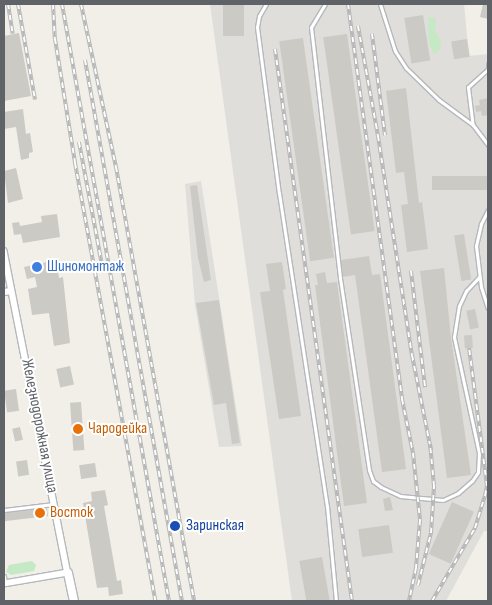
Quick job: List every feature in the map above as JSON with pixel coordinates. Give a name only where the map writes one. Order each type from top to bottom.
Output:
[{"type":"street","name":"Железнодорожная улица","points":[[4,251],[74,601]]},
{"type":"street","points":[[4,292],[11,291]]},
{"type":"street","points":[[4,584],[68,573]]},
{"type":"lane","points":[[266,4],[259,16],[259,42],[326,506],[336,601]]},
{"type":"lane","points":[[325,4],[311,27],[340,278],[369,470],[377,484],[400,496],[443,500],[458,493],[472,481],[478,472],[479,453],[454,336],[459,306],[466,291],[479,277]]},
{"type":"lane","points":[[380,4],[395,51],[406,68],[439,100],[473,125],[488,145]]},
{"type":"lane","points":[[473,125],[468,88],[488,69],[488,64]]},
{"type":"lane","points":[[488,210],[481,224],[476,246],[479,277],[488,308]]},
{"type":"lane","points":[[4,510],[54,504]]},
{"type":"lane","points":[[4,576],[4,584]]},
{"type":"shaded area","points":[[210,4],[464,4],[469,56],[488,54],[488,531],[484,531],[446,601],[292,601]]},
{"type":"shaded area","points":[[201,181],[242,446],[219,447],[195,305],[185,184]]},
{"type":"green space","points":[[428,17],[436,19],[435,31],[441,40],[440,49],[434,54],[429,43]]},
{"type":"green space","points":[[32,561],[36,565],[34,571],[11,575],[6,572],[9,565]]},
{"type":"building","points":[[223,4],[244,4],[244,36],[223,36]]},
{"type":"building","points":[[483,4],[488,4],[488,19],[480,17]]},
{"type":"building","points":[[423,15],[430,60],[411,63],[404,18]]},
{"type":"building","points":[[19,33],[31,96],[4,101],[4,36]]},
{"type":"building","points":[[347,34],[375,231],[351,234],[323,37]]},
{"type":"building","points":[[303,38],[334,258],[310,261],[279,41]]},
{"type":"building","points":[[467,39],[470,57],[454,59],[451,42]]},
{"type":"building","points":[[406,88],[419,203],[422,202],[428,249],[407,252],[401,205],[408,204],[404,172],[396,173],[386,91]]},
{"type":"building","points":[[488,98],[488,115],[482,116],[481,111],[476,112],[475,106],[480,105],[479,100]]},
{"type":"building","points":[[23,109],[26,134],[30,133],[33,152],[29,153],[29,158],[21,160],[16,127],[4,129],[4,112]]},
{"type":"building","points":[[16,168],[23,199],[8,203],[4,171]]},
{"type":"building","points":[[432,176],[488,176],[488,190],[432,190]]},
{"type":"building","points":[[197,185],[211,280],[204,282],[198,258],[190,186]]},
{"type":"building","points":[[57,214],[60,237],[23,243],[21,234],[14,235],[12,223],[19,222],[20,226],[42,222],[41,216]]},
{"type":"building","points":[[464,234],[471,279],[461,281],[454,236]]},
{"type":"building","points":[[369,256],[372,275],[380,274],[406,469],[382,472],[355,275],[343,277],[341,260]]},
{"type":"building","points":[[56,260],[59,278],[63,277],[70,343],[54,346],[49,313],[32,315],[28,289],[37,287],[35,277],[27,279],[24,267]]},
{"type":"building","points":[[282,262],[286,289],[283,290],[301,416],[279,419],[260,292],[270,291],[266,264]]},
{"type":"building","points":[[444,268],[451,338],[471,475],[447,478],[420,271]]},
{"type":"building","points":[[325,272],[327,283],[337,282],[367,503],[344,506],[315,285],[318,285],[316,274]]},
{"type":"building","points":[[219,300],[240,443],[232,444],[226,403],[214,405],[196,303]]},
{"type":"building","points":[[475,309],[479,328],[470,329],[466,311]]},
{"type":"building","points":[[472,335],[473,348],[465,349],[464,336]]},
{"type":"building","points":[[70,366],[74,385],[60,387],[56,369]]},
{"type":"building","points":[[16,389],[19,411],[7,412],[4,391]]},
{"type":"building","points":[[81,402],[84,450],[73,451],[70,403]]},
{"type":"building","points":[[20,427],[23,440],[15,441],[12,429]]},
{"type":"building","points":[[27,460],[29,475],[18,476],[16,462]]},
{"type":"building","points":[[95,463],[97,477],[81,479],[79,465]]},
{"type":"building","points":[[105,490],[108,505],[104,506],[117,581],[121,580],[123,594],[109,596],[108,587],[97,588],[83,503],[92,501],[91,492]]},
{"type":"building","points":[[390,497],[393,510],[385,511],[383,499]]},
{"type":"building","points":[[452,502],[474,512],[451,564],[429,554]]},
{"type":"building","points":[[47,508],[48,516],[4,521],[4,513]]},
{"type":"building","points":[[389,525],[393,553],[362,557],[358,529]]},
{"type":"building","points":[[322,557],[330,601],[306,601],[299,561]]},
{"type":"railway","points":[[8,4],[13,34]]},
{"type":"railway","points":[[18,4],[35,99]]},
{"type":"railway","points":[[53,4],[55,39],[75,163],[155,601]]},
{"type":"railway","points":[[62,4],[169,601]]},
{"type":"railway","points":[[81,4],[116,167],[194,601]]},
{"type":"railway","points":[[348,4],[402,399],[413,453],[420,520],[416,568],[409,601]]},
{"type":"railway","points":[[358,26],[378,136],[412,355],[431,450]]},
{"type":"railway","points":[[372,34],[385,135]]},
{"type":"railway","points":[[275,49],[352,601]]},
{"type":"railway","points":[[85,60],[182,601]]},
{"type":"railway","points":[[79,142],[103,270]]},
{"type":"railway","points":[[411,271],[425,387]]},
{"type":"railway","points":[[432,601],[475,528],[487,486],[469,348]]},
{"type":"railway","points":[[418,585],[431,533],[434,486],[430,444]]},
{"type":"place","name":"Шиномонтаж","points":[[37,267]]},
{"type":"place","name":"Чародейка","points":[[78,429]]},
{"type":"place","name":"Восток","points":[[40,513]]},
{"type":"place","name":"Заринская","points":[[175,526]]}]
